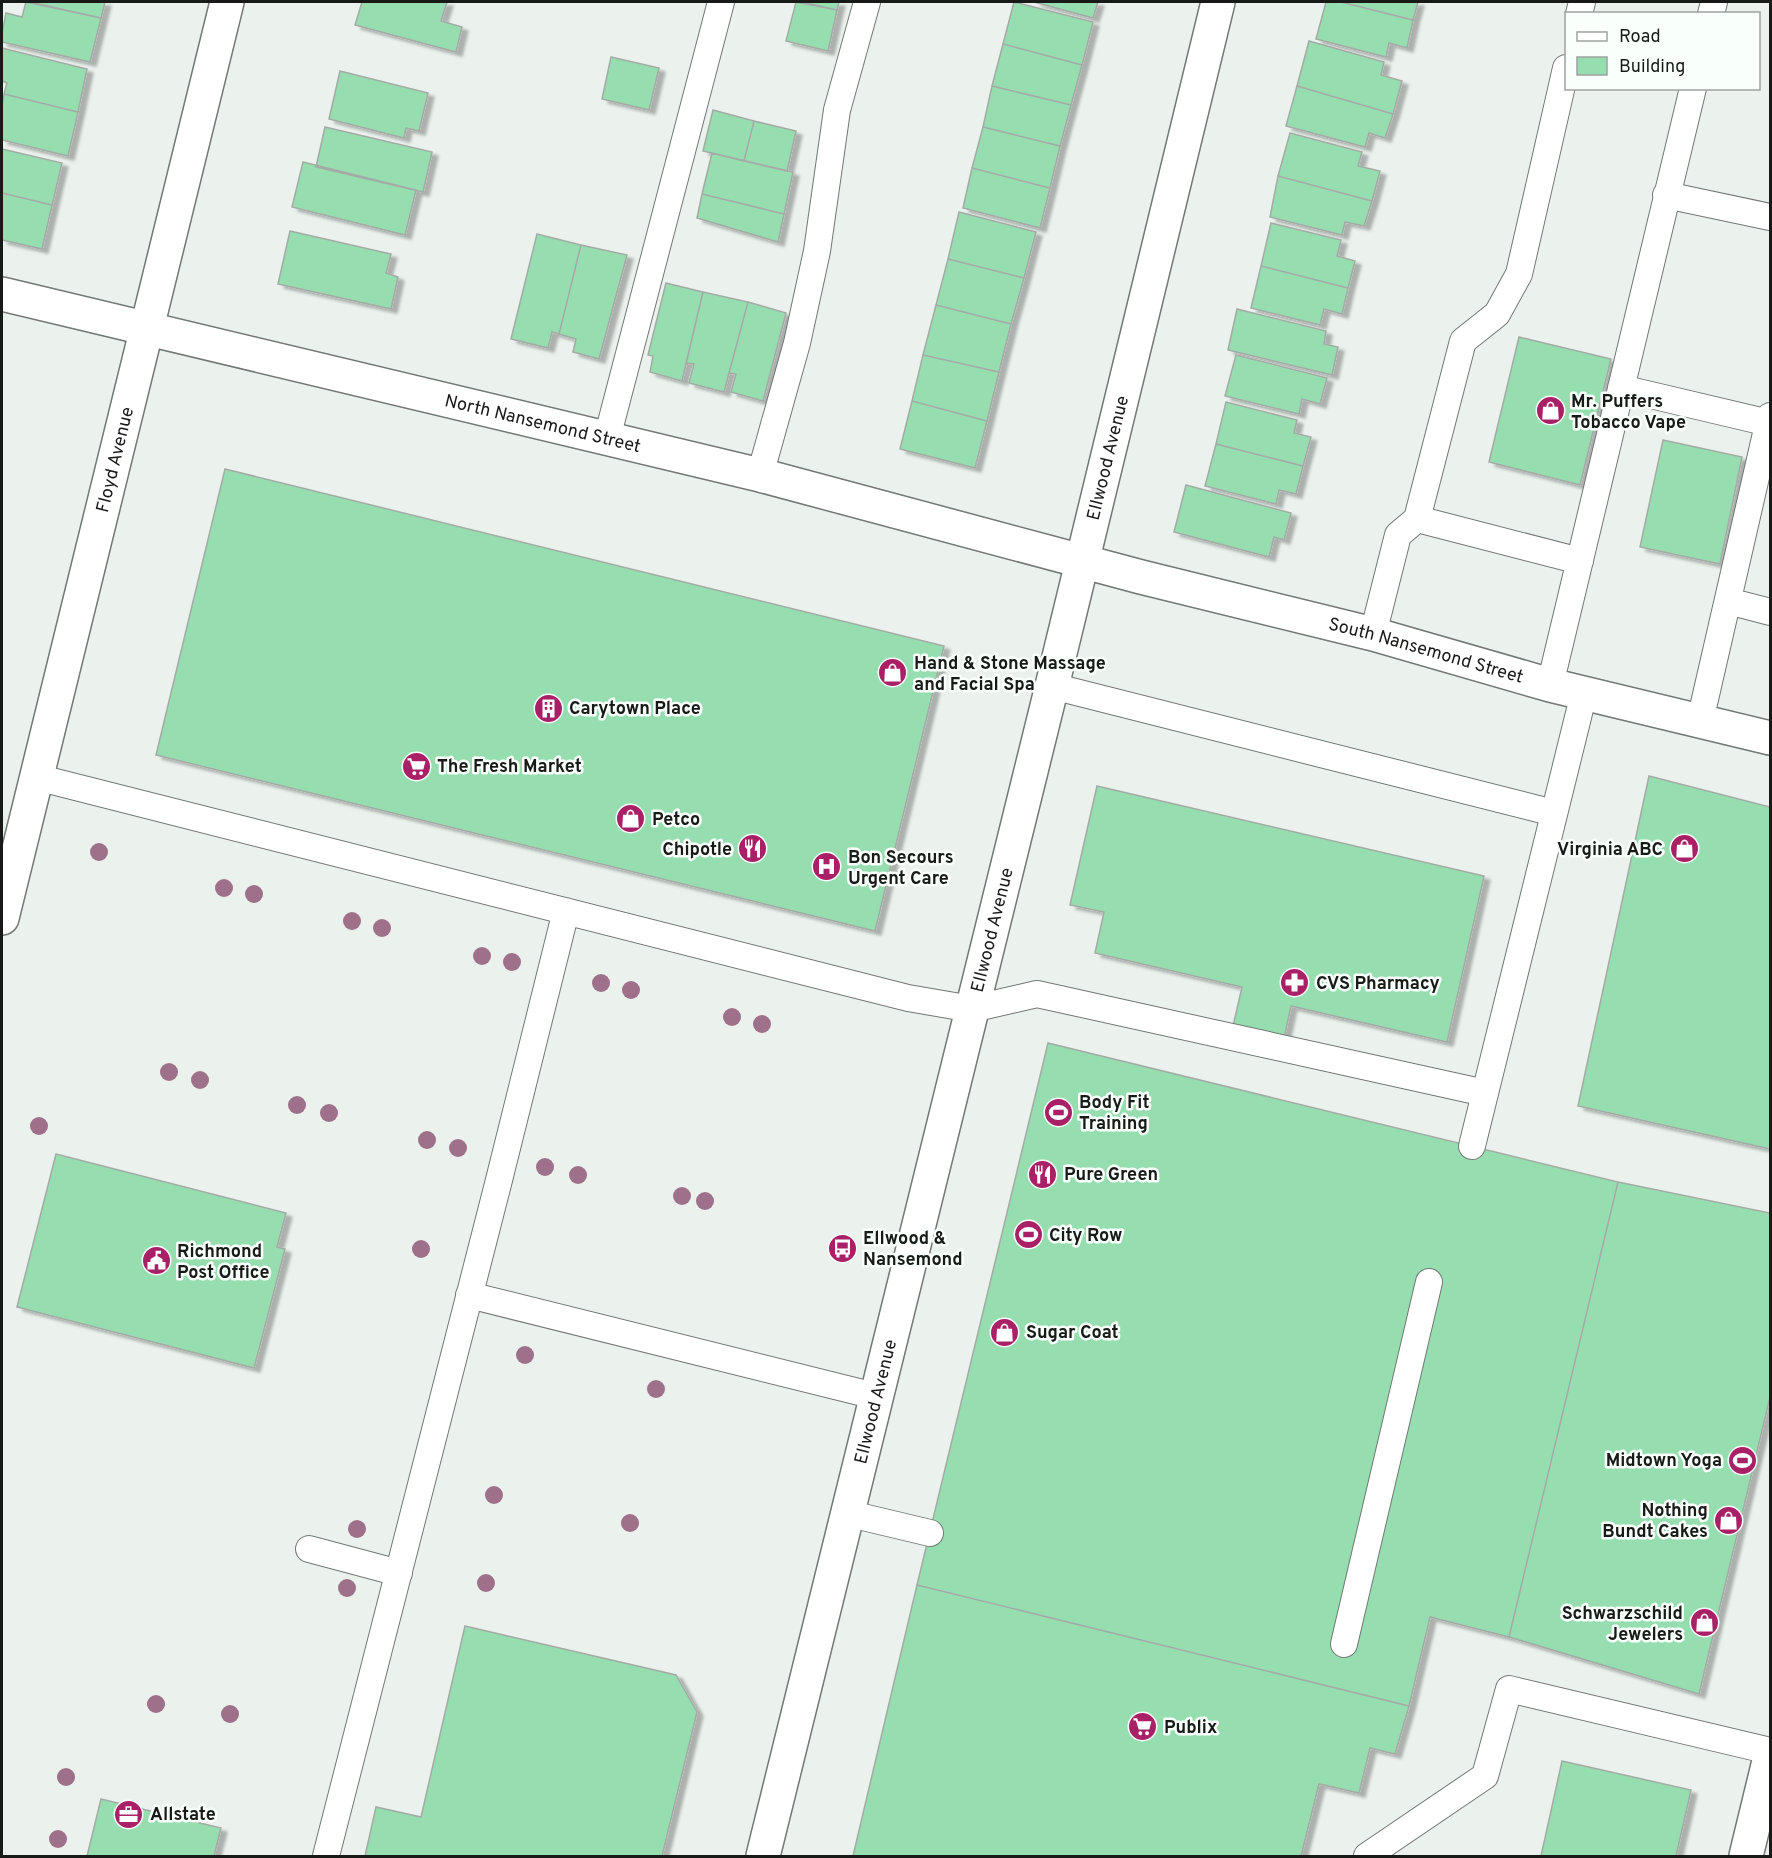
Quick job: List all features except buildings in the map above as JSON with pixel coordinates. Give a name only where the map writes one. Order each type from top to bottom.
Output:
[{"type":"street","name":"Floyd Avenue","points":[[2,918],[227,2]]},
{"type":"street","name":"Ellwood Avenue","points":[[763,1857],[1218,2]]},
{"type":"street","name":"North Nansemond Street","points":[[2,294],[760,475],[1082,562]]},
{"type":"street","name":"South Nansemond Street","points":[[1082,562],[1373,634],[1550,685],[1770,738]]},
{"type":"street","points":[[1746,1857],[1770,1757]]},
{"type":"lane","points":[[607,438],[721,2]]},
{"type":"lane","points":[[760,475],[794,353],[818,251],[837,110],[867,2]]},
{"type":"lane","points":[[1373,634],[1398,535],[1418,519],[1463,341],[1497,314],[1518,274],[1565,72]]},
{"type":"lane","points":[[1550,685],[1692,90]]},
{"type":"lane","points":[[1666,195],[1770,218]]},
{"type":"lane","points":[[1621,388],[1770,419],[1700,721]]},
{"type":"lane","points":[[1418,519],[1580,561]]},
{"type":"lane","points":[[1728,602],[1770,612]]},
{"type":"lane","points":[[1052,686],[1554,813]]},
{"type":"lane","points":[[1472,1146],[1584,693]]},
{"type":"lane","points":[[36,777],[908,998],[972,1010],[1037,994],[1485,1093]]},
{"type":"lane","points":[[326,1857],[566,911]]},
{"type":"lane","points":[[1344,1644],[1429,1282]]},
{"type":"lane","points":[[469,1295],[875,1396]]},
{"type":"lane","points":[[846,1513],[930,1533]]},
{"type":"lane","points":[[309,1550],[399,1573]]},
{"type":"lane","points":[[1367,1857],[1485,1776],[1509,1689],[1770,1751]]},
{"type":"place","name":"Mr. Puffers Tobacco Vape","points":[[1550,411]]},
{"type":"place","name":"Hand & Stone Massage and Facial Spa","points":[[893,673]]},
{"type":"place","name":"Carytown Place","points":[[548,708]]},
{"type":"place","name":"The Fresh Market","points":[[416,766]]},
{"type":"place","name":"Petco","points":[[631,819]]},
{"type":"place","name":"Chipotle","points":[[753,849]]},
{"type":"place","name":"Virginia ABC","points":[[1684,849]]},
{"type":"place","name":"Bon Secours Urgent Care","points":[[827,867]]},
{"type":"place","name":"CVS Pharmacy","points":[[1295,983]]},
{"type":"place","name":"Body Fit Training","points":[[1058,1112]]},
{"type":"place","name":"Pure Green","points":[[1043,1174]]},
{"type":"place","name":"City Row","points":[[1028,1235]]},
{"type":"place","name":"Ellwood & Nansemond","points":[[842,1248]]},
{"type":"place","name":"Richmond Post Office","points":[[156,1261]]},
{"type":"place","name":"Sugar Coat","points":[[1005,1332]]},
{"type":"place","name":"Midtown Yoga","points":[[1743,1460]]},
{"type":"place","name":"Nothing Bundt Cakes","points":[[1729,1520]]},
{"type":"place","name":"Schwarzschild Jewelers","points":[[1704,1623]]},
{"type":"place","name":"Publix","points":[[1143,1727]]},
{"type":"place","name":"Allstate","points":[[129,1814]]}]
